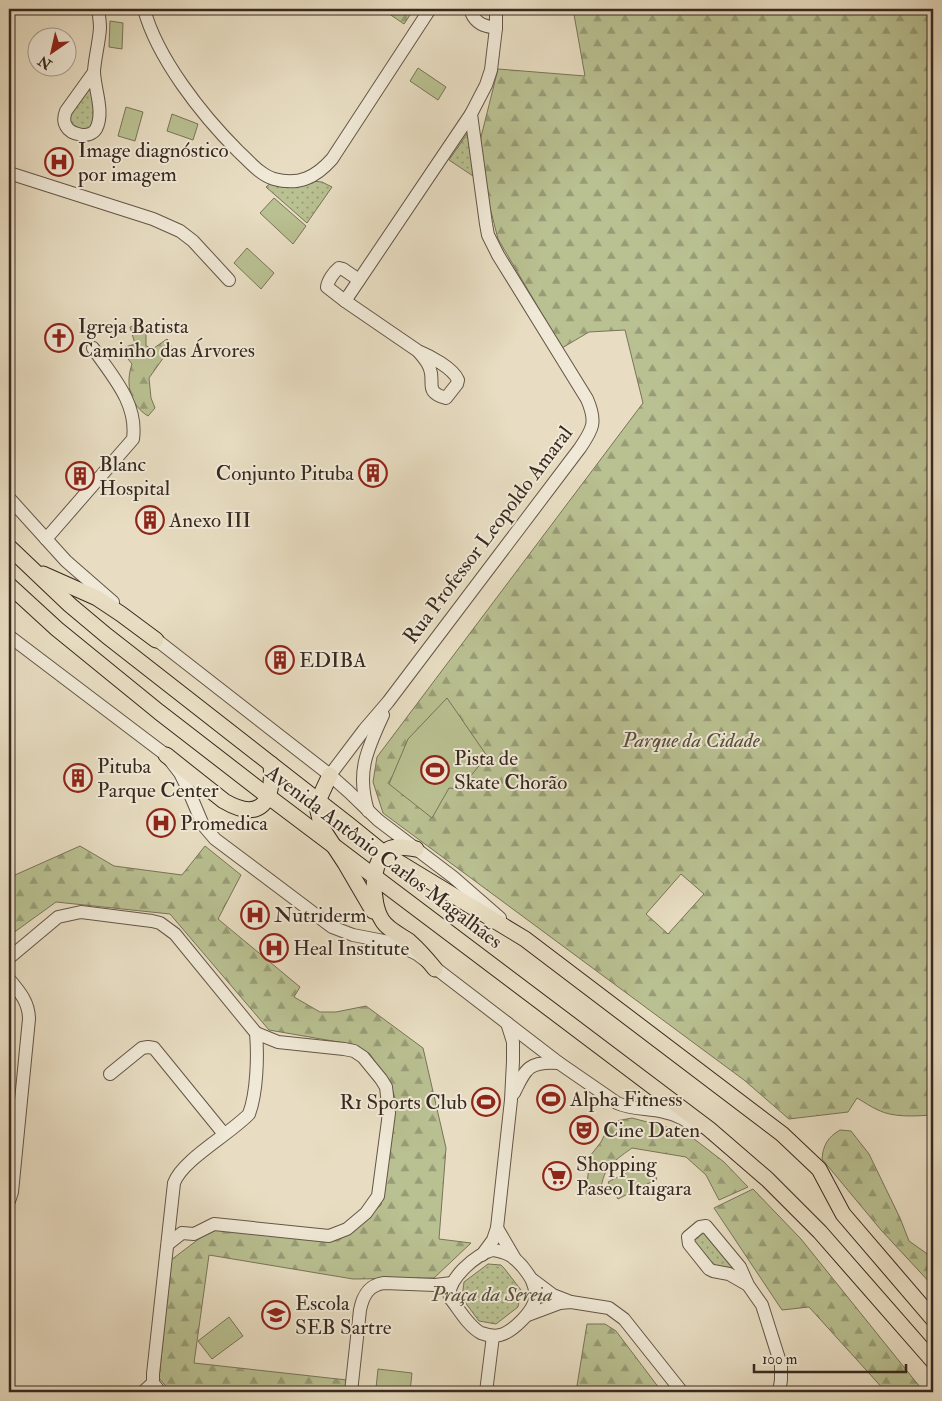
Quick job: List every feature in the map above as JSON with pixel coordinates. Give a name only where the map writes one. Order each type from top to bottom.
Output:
[{"type":"main road","points":[[12,551],[48,578],[84,591],[97,598],[156,640]]},
{"type":"main road","name":"Avenida Antônio Carlos Magalhães","points":[[12,551],[106,636],[385,854],[525,940],[793,1143],[819,1169],[842,1214],[933,1319]]},
{"type":"main road","name":"Avenida Antônio Carlos Magalhães","points":[[11,588],[106,670],[269,797],[690,1114],[739,1155],[767,1179],[820,1232],[933,1361]]},
{"type":"main road","points":[[166,755],[224,801],[246,810],[252,810],[263,804],[269,797],[272,782],[271,764]]},
{"type":"main road","points":[[330,775],[318,801],[322,828],[370,906],[382,922],[408,941],[436,969]]},
{"type":"main road","points":[[382,922],[375,903],[374,887],[377,868],[388,850],[398,846],[416,849]]},
{"type":"main road","points":[[842,1214],[875,1266],[933,1327]]},
{"type":"street","points":[[94,72],[100,27],[98,9]]},
{"type":"street","points":[[144,9],[154,37],[174,70],[217,129],[259,171],[273,178],[288,181],[301,180],[312,176],[322,170],[332,159],[430,9]]},
{"type":"street","points":[[471,9],[478,22],[484,26],[496,28]]},
{"type":"street","points":[[345,301],[471,114],[486,85],[491,70],[496,28],[496,9]]},
{"type":"street","name":"Rua Professor Leopoldo Amaral","points":[[330,775],[388,702],[580,448],[592,429],[594,419],[587,399],[490,240],[486,224],[471,114]]},
{"type":"street","points":[[9,173],[153,219],[180,231],[193,241],[228,280]]},
{"type":"street","points":[[359,280],[339,268],[327,287],[418,351]]},
{"type":"street","points":[[46,539],[133,438],[132,412],[126,398],[93,348]]},
{"type":"street","name":"Avenida Antônio Carlos Magalhães","points":[[9,498],[66,561],[156,640],[330,775],[368,811],[453,877],[525,940]]},
{"type":"street","name":"Avenida Antônio Carlos Magalhães","points":[[9,636],[166,755],[180,773],[203,826],[215,839],[332,927],[354,935],[394,943],[404,947],[617,1103],[633,1108],[665,1112],[684,1119],[739,1155]]},
{"type":"street","name":"Rua Professor Leopoldo Amaral","points":[[368,811],[362,784],[363,770],[370,744],[388,702]]},
{"type":"street","points":[[9,958],[58,917],[69,914],[81,912],[160,923],[175,934],[256,1033],[278,1042],[354,1051],[363,1057],[386,1087],[389,1113],[378,1196],[366,1214],[347,1229],[329,1236],[214,1224],[194,1234],[182,1233],[170,1222]]},
{"type":"street","points":[[9,979],[26,1001],[29,1019],[12,1192],[9,1201]]},
{"type":"street","points":[[507,1023],[513,1050],[511,1100],[497,1228],[493,1240],[481,1255],[458,1275],[452,1283],[449,1289],[450,1298],[474,1328],[482,1333],[493,1336],[505,1333],[528,1315],[555,1305],[570,1302]]},
{"type":"street","points":[[143,1392],[157,1388],[174,1183],[176,1177],[186,1166],[249,1114],[252,1105],[258,1053],[256,1033]]},
{"type":"street","points":[[258,1053],[278,1042]]},
{"type":"street","points":[[110,1074],[142,1048],[148,1046],[154,1048],[224,1134]]},
{"type":"street","points":[[511,1100],[521,1077],[530,1066],[536,1063],[559,1062]]},
{"type":"street","points":[[748,1284],[729,1274],[709,1269],[689,1244],[688,1237],[700,1227],[706,1226],[740,1268],[762,1305],[781,1365],[782,1380],[779,1392]]},
{"type":"street","points":[[497,1228],[514,1257],[532,1280],[552,1295],[570,1302],[600,1305],[617,1312],[682,1392]]},
{"type":"street","points":[[168,1244],[182,1233]]},
{"type":"street","points":[[481,1255],[493,1250],[506,1252],[514,1257]]},
{"type":"street","points":[[528,1315],[535,1299],[532,1280]]},
{"type":"street","points":[[351,1392],[361,1301],[369,1288],[376,1284],[384,1283],[435,1285],[452,1283]]},
{"type":"street","points":[[486,1392],[493,1336]]},
{"type":"green space","points":[[382,9],[414,9],[404,24]]},
{"type":"green space","name":"Parque da Cidade","points":[[573,9],[933,9],[933,1115],[905,1116],[884,1113],[857,1098],[848,1112],[789,1119],[744,1080],[383,813],[373,782],[377,757],[643,403],[625,330],[589,332],[562,348],[498,239],[486,192],[479,145],[498,69],[585,76]],"holes":[[[681,874],[704,894],[668,934],[646,914]]]},
{"type":"green space","points":[[110,21],[123,23],[122,49],[109,47]]},
{"type":"green space","points":[[418,68],[446,87],[438,100],[410,81]]},
{"type":"green space","points":[[91,86],[95,121],[92,128],[81,131],[70,124],[68,113]]},
{"type":"green space","points":[[126,107],[143,112],[135,141],[118,136]]},
{"type":"green space","points":[[172,114],[198,124],[193,140],[167,131]]},
{"type":"green space","points":[[469,131],[473,176],[449,160]]},
{"type":"green space","points":[[322,182],[332,187],[307,223],[266,187],[271,183]]},
{"type":"green space","points":[[274,198],[306,226],[293,244],[260,213]]},
{"type":"green space","points":[[247,248],[274,273],[261,289],[234,263]]},
{"type":"green space","points":[[138,324],[146,327],[146,346],[154,348],[167,339],[171,347],[149,378],[151,398],[155,408],[148,416],[133,400],[129,386],[132,364],[125,355],[125,347],[135,344],[130,327]]},
{"type":"green space","name":"Pista de Skate Chorão","points":[[447,698],[487,756],[460,789],[449,788],[432,818],[389,784],[408,739]]},
{"type":"green space","points":[[80,846],[114,866],[182,875],[205,846],[241,875],[218,919],[300,987],[294,997],[320,1012],[336,1012],[366,1006],[423,1048],[446,1148],[439,1239],[471,1243],[434,1278],[353,1279],[209,1255],[194,1363],[347,1380],[346,1392],[246,1392],[243,1389],[238,1392],[171,1392],[159,1378],[171,1260],[208,1232],[221,1229],[338,1241],[381,1205],[395,1098],[391,1086],[370,1054],[356,1045],[269,1030],[170,914],[56,902],[9,936],[9,870],[15,875]]},
{"type":"green space","points":[[632,1118],[685,1132],[724,1162],[748,1187],[719,1200],[706,1175],[686,1157],[632,1148],[609,1167],[603,1179],[600,1196],[586,1194],[590,1156],[601,1142],[611,1122]]},
{"type":"green space","points":[[840,1130],[851,1131],[869,1154],[909,1241],[926,1253],[933,1263],[933,1286],[881,1230],[822,1159],[827,1142]]},
{"type":"green space","points":[[647,1162],[657,1179],[618,1199],[608,1182]]},
{"type":"green space","points":[[753,1189],[801,1239],[924,1392],[886,1392],[809,1307],[782,1310],[714,1208]]},
{"type":"green space","points":[[703,1230],[734,1267],[731,1269],[716,1267],[693,1241],[693,1238]]},
{"type":"green space","name":"Praça da Sereia","points":[[488,1264],[501,1265],[521,1290],[518,1307],[496,1324],[479,1321],[462,1298],[464,1282]]},
{"type":"green space","points":[[229,1317],[243,1336],[212,1359],[198,1341]]},
{"type":"green space","points":[[587,1324],[605,1324],[616,1331],[662,1392],[576,1392]]},
{"type":"green space","points":[[378,1369],[412,1373],[410,1392],[376,1388]]},
{"type":"place","name":"Image diagnóstico por imagem","points":[[59,162]]},
{"type":"place","name":"Igreja Batista Caminho das Árvores","points":[[59,338]]},
{"type":"place","name":"Conjunto Pituba","points":[[373,473]]},
{"type":"place","name":"Blanc Hospital","points":[[80,476]]},
{"type":"place","name":"Anexo III","points":[[150,520]]},
{"type":"place","name":"EDIBA","points":[[280,660]]},
{"type":"place","name":"Pista de Skate Chorão","points":[[435,770]]},
{"type":"place","name":"Pituba Parque Center","points":[[78,778]]},
{"type":"place","name":"Promedica","points":[[161,823]]},
{"type":"place","name":"Nutriderm","points":[[255,915]]},
{"type":"place","name":"Heal Institute","points":[[274,948]]},
{"type":"place","name":"Alpha Fitness","points":[[551,1099]]},
{"type":"place","name":"R1 Sports Club","points":[[486,1102]]},
{"type":"place","name":"Cine Daten","points":[[584,1130]]},
{"type":"place","name":"Shopping Paseo Itaigara","points":[[557,1176]]},
{"type":"place","name":"Escola SEB Sartre","points":[[276,1315]]}]
